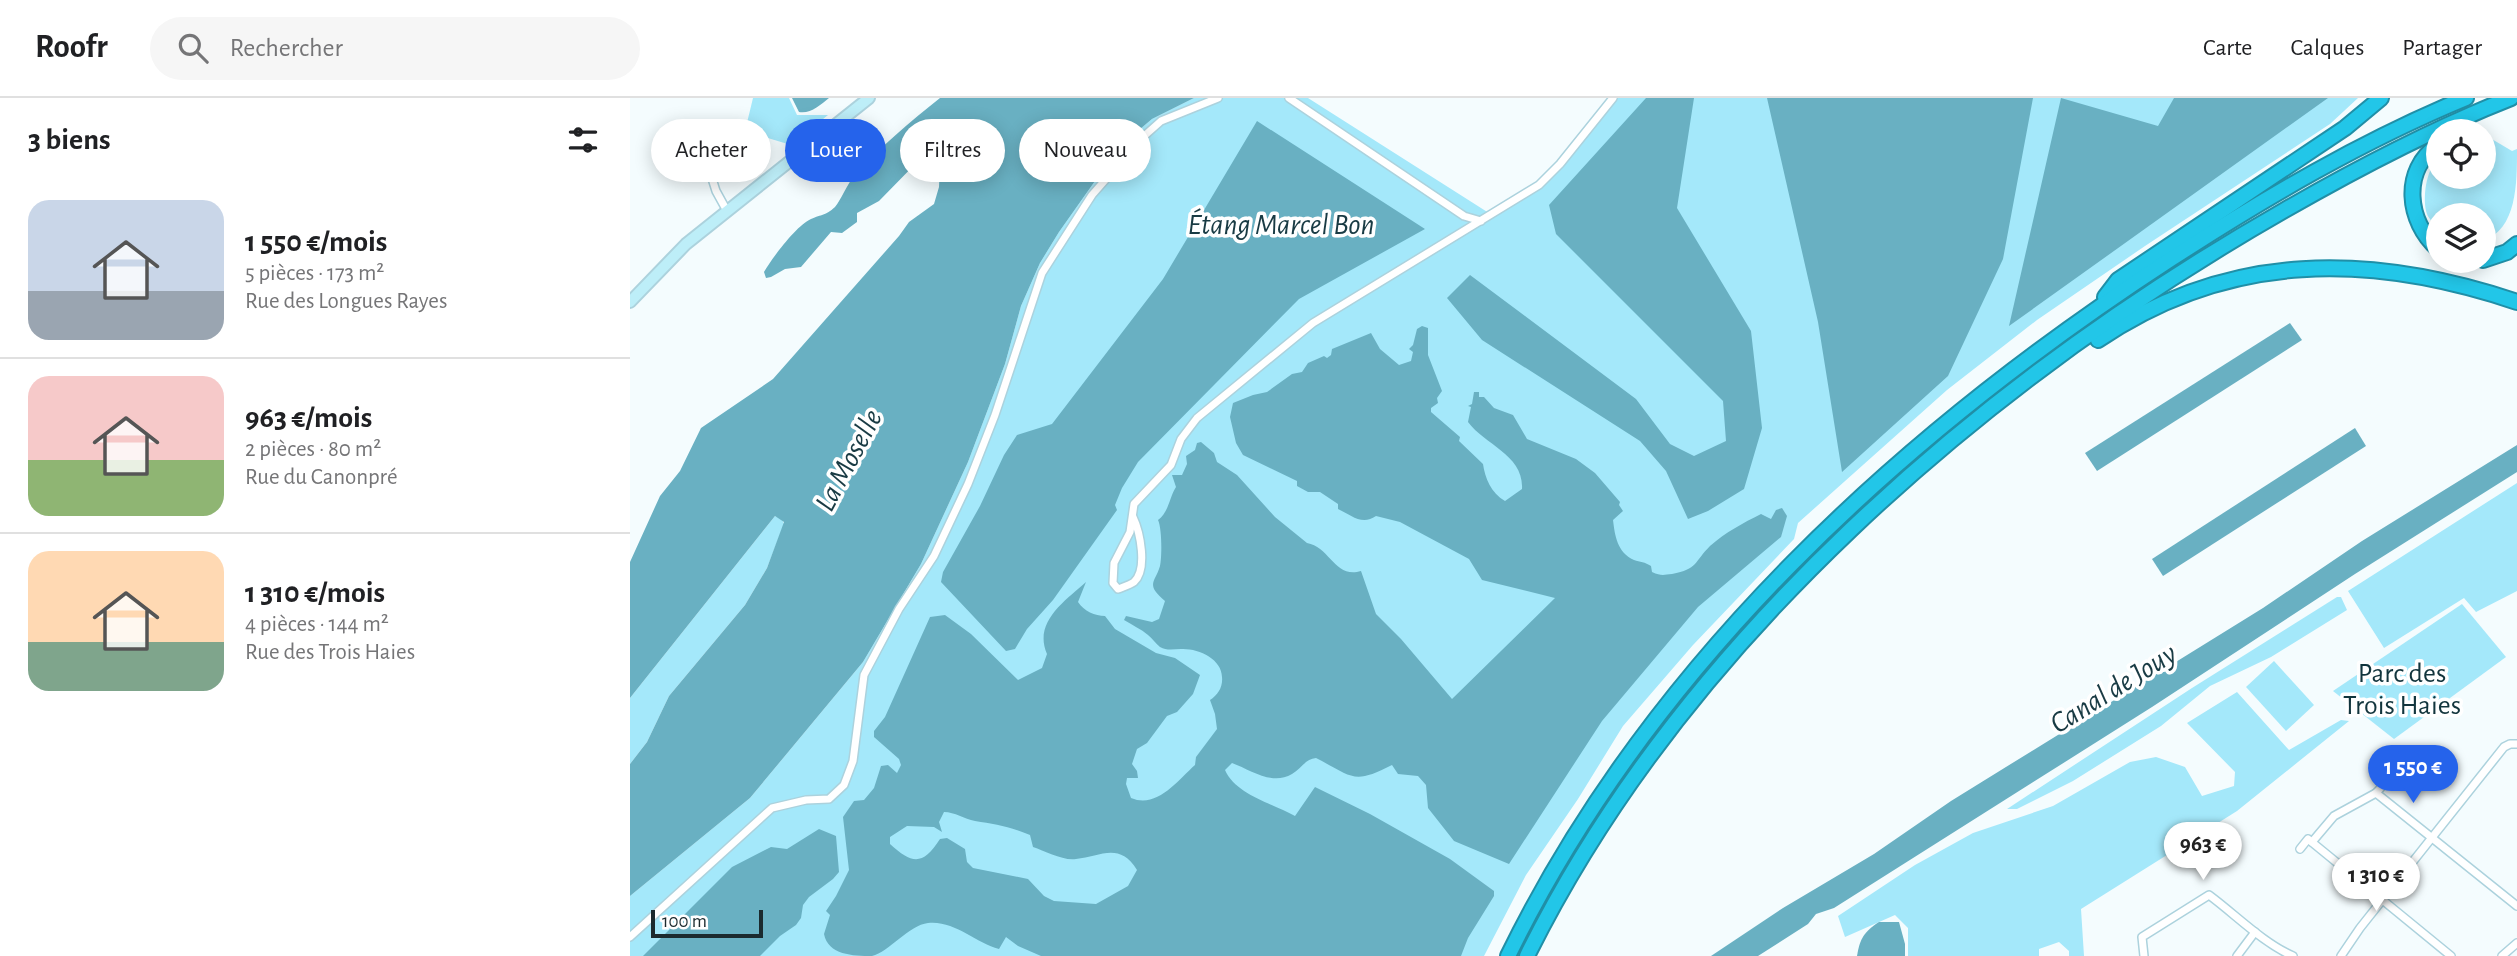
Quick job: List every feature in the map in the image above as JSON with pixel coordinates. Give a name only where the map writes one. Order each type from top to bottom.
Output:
[{"type":"highway","points":[[2096,308],[2118,280],[2345,128],[2381,98]]},
{"type":"highway","points":[[1508,956],[1563,853],[1630,753],[1695,671],[1745,614],[1817,540],[1891,471],[2003,378],[2096,308],[2226,223],[2447,98]]},
{"type":"highway","points":[[2347,153],[2466,98]]},
{"type":"highway","points":[[2481,119],[2507,100]]},
{"type":"highway","points":[[1527,956],[1562,890],[1611,811],[1643,765],[1722,665],[1811,570],[1932,458],[2010,394],[2112,318],[2244,234],[2348,174],[2507,100]]},
{"type":"highway","points":[[2426,157],[2417,169],[2412,196],[2419,228],[2426,236]]},
{"type":"highway","points":[[2496,256],[2507,252],[2517,244]]},
{"type":"highway","points":[[2010,394],[2150,308],[2213,283],[2269,271],[2309,268],[2359,269],[2516,298]]},
{"type":"main road","points":[[630,302],[668,261],[869,98]]},
{"type":"street","points":[[630,937],[772,808],[806,800],[829,799],[844,785],[853,761],[864,675],[899,609],[934,556],[968,484],[995,415],[1042,273],[1092,195],[1143,137],[1161,121],[1219,98]]},
{"type":"street","points":[[1289,98],[1464,216],[1480,221]]},
{"type":"street","points":[[1133,517],[1141,542],[1139,575],[1133,583],[1118,589],[1113,583],[1114,563],[1130,532],[1134,504],[1171,465],[1181,439],[1197,418],[1313,323],[1539,185],[1560,164],[1613,98]]},
{"type":"street","points":[[713,182],[716,191],[731,208]]},
{"type":"street","points":[[2341,956],[2382,900],[2504,747],[2517,744]]},
{"type":"street","points":[[2312,842],[2334,817],[2376,793],[2385,783]]},
{"type":"street","points":[[2376,793],[2517,906]]},
{"type":"street","points":[[2300,849],[2308,839],[2451,956]]},
{"type":"street","points":[[2144,956],[2141,937],[2209,895],[2255,932],[2294,956]]},
{"type":"street","points":[[2237,956],[2255,932]]},
{"type":"street","points":[[2502,956],[2517,943]]},
{"type":"green space","points":[[753,98],[789,98],[797,115],[828,115],[823,119],[785,119],[785,143],[771,139],[771,119],[748,119]]},
{"type":"green space","points":[[1194,98],[1308,98],[1492,215],[1539,185],[1613,98],[2358,98],[2330,124],[2037,320],[1947,390],[1798,523],[1794,539],[1693,645],[1623,726],[1578,799],[1526,875],[1484,956],[630,956],[630,896],[750,798],[863,662],[921,564],[968,462],[1005,364],[1021,306],[1040,263],[1094,182],[1151,182],[1152,119]]},
{"type":"green space","points":[[2496,142],[2512,151],[2517,149],[2513,204],[2509,216],[2496,233],[2496,203],[2426,203],[2426,208],[2425,201],[2426,185],[2426,189],[2496,189]]},
{"type":"green space","points":[[2517,483],[2517,591],[2476,612],[2464,598],[2384,648],[2348,591]]},
{"type":"green space","points":[[775,516],[782,519],[784,524],[767,568],[745,605],[669,696],[647,742],[630,764],[630,698]]},
{"type":"green space","points":[[2341,597],[2347,610],[2271,657],[2210,686],[2161,726],[2073,781],[2017,809],[2007,809],[2192,688]]},
{"type":"green space","name":"Parc des Trois Haies","points":[[2462,604],[2506,657],[2394,739],[2333,691]]},
{"type":"green space","points":[[2274,661],[2314,705],[2286,731],[2246,687]]},
{"type":"green space","points":[[2237,692],[2289,750],[2341,720],[2349,721],[2237,811],[2081,909],[2084,956],[2069,956],[2069,951],[2059,942],[2039,949],[2039,956],[1908,956],[1908,928],[1895,915],[1845,937],[1838,916],[1915,865],[1973,833],[2053,806],[2130,762],[2156,757],[2185,767],[2202,796],[2234,786],[2235,772],[2187,723]]},
{"type":"water","points":[[792,98],[829,98],[807,112],[799,112]]},
{"type":"water","name":"La Moselle","points":[[940,98],[1194,98],[1151,120],[1019,119],[1019,182],[1094,182],[1040,263],[1021,306],[1005,364],[968,462],[921,564],[863,662],[750,798],[630,896],[630,764],[647,742],[669,696],[745,605],[767,568],[784,522],[775,516],[630,698],[630,562],[660,496],[680,471],[701,428],[773,379],[909,222],[934,204],[939,182],[1005,182],[1005,119],[915,119]]},
{"type":"water","points":[[1646,98],[1694,98],[1677,208],[1751,331],[1762,428],[1744,489],[1708,511],[1688,519],[1666,471],[1640,441],[1482,340],[1447,298],[1470,275],[1636,399],[1670,444],[1694,456],[1726,441],[1723,401],[1556,234],[1549,205]]},
{"type":"water","points":[[1767,98],[2033,98],[2003,259],[1948,376],[1842,472],[1818,322]]},
{"type":"water","points":[[2061,98],[2158,126],[2174,98],[2328,98],[2009,326]]},
{"type":"water","name":"Étang Marcel Bon","points":[[1257,121],[1425,229],[1299,299],[1138,462],[1122,488],[1115,505],[1117,510],[1053,600],[1027,629],[1015,649],[1006,651],[941,582],[943,572],[1017,435],[1052,424],[1163,279]]},
{"type":"water","points":[[900,132],[900,180],[879,201],[857,213],[857,222],[842,233],[831,232],[801,267],[785,269],[766,278],[764,272],[792,235],[805,222],[835,207],[850,182],[886,182],[886,144]]},
{"type":"water","points":[[2290,323],[2302,340],[2097,471],[2085,453]]},
{"type":"water","points":[[1422,326],[1428,328],[1428,355],[1442,391],[1431,412],[1460,437],[1459,441],[1483,464],[1490,485],[1505,501],[1522,489],[1521,477],[1510,459],[1468,422],[1471,407],[1468,406],[1472,404],[1474,392],[1479,392],[1479,397],[1484,397],[1494,408],[1513,415],[1527,439],[1576,459],[1595,473],[1620,502],[1623,511],[1613,520],[1620,548],[1628,557],[1651,566],[1652,572],[1666,575],[1687,570],[1722,536],[1761,514],[1771,519],[1776,510],[1782,508],[1787,516],[1781,537],[1698,607],[1602,721],[1509,864],[1454,841],[1428,808],[1426,785],[1418,776],[1398,774],[1392,765],[1361,777],[1346,774],[1316,758],[1309,760],[1292,774],[1277,778],[1262,776],[1232,763],[1225,770],[1230,779],[1246,792],[1295,816],[1315,787],[1450,859],[1494,891],[1494,896],[1468,938],[1461,956],[1041,956],[1018,946],[1006,937],[999,949],[956,928],[938,923],[914,928],[879,954],[872,956],[850,955],[831,946],[824,934],[830,915],[826,911],[849,870],[843,817],[854,801],[864,800],[874,788],[881,766],[888,765],[897,773],[901,765],[899,759],[874,737],[874,731],[885,717],[930,617],[945,615],[971,634],[1018,680],[1042,668],[1047,654],[1044,632],[1048,622],[1053,613],[1086,582],[1078,602],[1083,608],[1105,616],[1115,629],[1156,653],[1175,658],[1200,675],[1193,694],[1177,712],[1167,716],[1147,743],[1137,749],[1132,764],[1138,778],[1127,778],[1126,784],[1131,798],[1149,800],[1158,797],[1195,765],[1196,757],[1217,729],[1210,700],[1221,687],[1221,671],[1208,656],[1188,649],[1160,647],[1145,633],[1124,620],[1126,616],[1152,622],[1159,619],[1165,601],[1153,587],[1161,556],[1158,520],[1176,487],[1172,475],[1182,475],[1187,464],[1186,456],[1195,450],[1197,443],[1201,442],[1214,453],[1217,462],[1237,475],[1275,517],[1307,543],[1321,550],[1345,571],[1361,571],[1376,614],[1452,699],[1555,598],[1482,580],[1469,559],[1400,522],[1376,516],[1361,520],[1352,516],[1338,509],[1338,504],[1320,492],[1308,492],[1297,486],[1297,481],[1243,455],[1236,443],[1230,417],[1233,403],[1267,392],[1292,374],[1302,372],[1308,363],[1324,356],[1327,358],[1332,349],[1371,333],[1380,349],[1399,365],[1411,361],[1413,352],[1409,349],[1413,345],[1417,329]],"holes":[[[944,812],[1030,835],[1033,847],[1060,857],[1076,859],[1116,853],[1130,861],[1137,870],[1128,886],[1096,904],[1054,901],[1044,896],[1028,879],[973,868],[967,862],[965,849],[947,838],[940,839],[928,854],[917,859],[905,856],[890,844],[890,837],[907,826],[934,827],[942,832],[939,822]]]},
{"type":"water","points":[[2355,428],[2366,446],[2163,576],[2152,559]]},
{"type":"water","points":[[2517,445],[2517,472],[2152,707],[1834,908],[1816,914],[1808,924],[1758,956],[1711,956],[1783,908],[1874,854],[1951,801],[2263,608],[2362,541]]},
{"type":"water","points":[[819,829],[836,836],[839,872],[809,897],[796,925],[780,936],[760,956],[643,956],[732,867],[771,847],[787,849]]},
{"type":"water","points":[[1879,922],[1899,922],[1905,956],[1857,956],[1863,936]]},
{"type":"water label","name":"Canal de Jouy","points":[[2113,688]]}]
